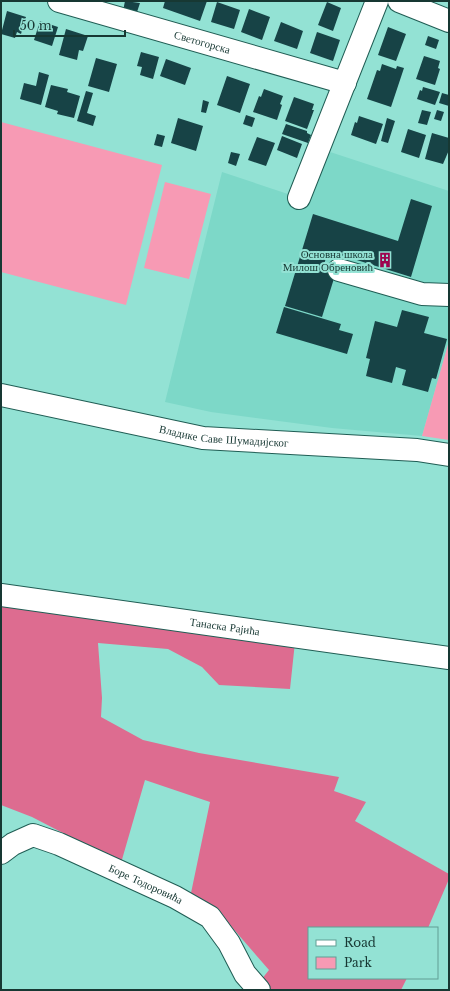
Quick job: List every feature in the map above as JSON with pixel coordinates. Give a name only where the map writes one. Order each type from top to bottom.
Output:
[{"type":"street","name":"Светогорска","points":[[60,1],[345,83]]},
{"type":"street","points":[[299,198],[377,1]]},
{"type":"street","points":[[399,1],[449,20]]},
{"type":"street","points":[[339,270],[422,294],[449,295]]},
{"type":"street","name":"Владике Саве Шумадијског","points":[[1,395],[203,438],[417,450],[449,455]]},
{"type":"street","name":"Танаска Рајића","points":[[1,595],[449,658]]},
{"type":"street","name":"Боре Тодоровића","points":[[1,853],[13,844],[33,835],[60,844],[174,897],[210,917],[229,943],[245,974],[259,990]]},
{"type":"shaded area","points":[[324,150],[449,191],[449,341],[422,436],[332,428],[211,412],[165,402],[222,172],[306,200]]},
{"type":"shaded area","points":[[1,596],[295,642],[290,689],[219,685],[202,667],[168,649],[98,643],[102,698],[101,717],[143,740],[199,753],[339,777],[334,791],[366,802],[355,821],[449,874],[449,879],[428,927],[308,927],[308,979],[406,979],[401,990],[253,990],[269,970],[230,925],[191,893],[210,802],[145,780],[121,863],[32,817],[1,805]]},
{"type":"green space","points":[[1,122],[162,165],[126,305],[1,272]]},
{"type":"green space","points":[[165,182],[211,194],[189,279],[144,268]]},
{"type":"green space","points":[[449,341],[449,440],[422,436]]},
{"type":"building","points":[[125,1],[140,3],[136,15],[123,11]]},
{"type":"building","points":[[165,1],[207,1],[200,21],[163,8]]},
{"type":"building","points":[[217,2],[240,10],[234,29],[211,22]]},
{"type":"building","points":[[327,2],[341,8],[333,31],[318,25]]},
{"type":"building","points":[[249,9],[270,17],[262,40],[241,32]]},
{"type":"building","points":[[7,11],[26,17],[21,34],[17,32],[15,38],[1,34]]},
{"type":"building","points":[[40,21],[58,27],[52,46],[34,40]]},
{"type":"building","points":[[281,22],[303,31],[297,49],[274,41]]},
{"type":"building","points":[[388,27],[406,34],[396,61],[378,55]]},
{"type":"building","points":[[66,29],[88,36],[83,51],[79,50],[77,60],[59,55]]},
{"type":"building","points":[[317,32],[340,40],[333,61],[310,53]]},
{"type":"building","points":[[428,36],[439,40],[436,49],[425,45]]},
{"type":"building","points":[[141,52],[159,57],[153,79],[140,75],[142,67],[137,66]]},
{"type":"building","points":[[424,56],[440,61],[438,68],[440,69],[435,85],[416,79]]},
{"type":"building","points":[[96,58],[117,64],[109,92],[88,86]]},
{"type":"building","points":[[166,59],[191,68],[185,85],[160,76]]},
{"type":"building","points":[[382,64],[396,69],[397,66],[404,68],[391,107],[367,99],[377,70],[380,71]]},
{"type":"building","points":[[39,72],[49,75],[41,105],[20,99],[24,83],[36,86]]},
{"type":"building","points":[[227,76],[250,84],[240,113],[217,105]]},
{"type":"building","points":[[51,85],[68,89],[67,92],[80,96],[74,118],[57,114],[58,111],[45,107]]},
{"type":"building","points":[[423,87],[440,92],[435,105],[417,99],[420,90],[422,91]]},
{"type":"building","points":[[264,89],[283,96],[280,104],[282,105],[277,120],[253,112],[259,96],[261,97]]},
{"type":"building","points":[[86,91],[93,93],[87,113],[96,116],[93,126],[77,121]]},
{"type":"building","points":[[442,93],[449,95],[449,106],[439,103]]},
{"type":"building","points":[[294,97],[314,104],[312,110],[314,110],[307,129],[285,121]]},
{"type":"building","points":[[203,100],[209,102],[206,113],[201,112]]},
{"type":"building","points":[[422,110],[431,112],[427,125],[418,123]]},
{"type":"building","points":[[437,110],[444,112],[441,121],[434,119]]},
{"type":"building","points":[[246,115],[255,118],[252,127],[243,124]]},
{"type":"building","points":[[359,116],[383,124],[376,144],[351,135],[355,122],[357,123]]},
{"type":"building","points":[[178,118],[203,126],[196,151],[171,143]]},
{"type":"building","points":[[387,118],[395,121],[388,143],[381,141]]},
{"type":"building","points":[[286,124],[307,131],[307,133],[311,135],[308,143],[282,134]]},
{"type":"building","points":[[408,129],[426,135],[419,158],[401,152]]},
{"type":"building","points":[[432,133],[449,138],[449,150],[443,164],[425,159]]},
{"type":"building","points":[[157,134],[165,136],[162,147],[154,145]]},
{"type":"building","points":[[282,136],[302,144],[297,158],[277,150]]},
{"type":"building","points":[[257,137],[275,143],[266,166],[248,160]]},
{"type":"building","points":[[231,152],[240,154],[236,166],[228,163]]},
{"type":"building","name":"Основна школа Милош Обреновић","points":[[411,199],[432,206],[411,277],[328,251],[323,268],[336,272],[322,317],[285,306],[313,214],[398,241]]},
{"type":"building","points":[[284,307],[341,324],[339,330],[353,334],[347,354],[276,333]]},
{"type":"building","points":[[402,310],[429,317],[424,333],[447,339],[436,379],[432,378],[428,392],[402,385],[406,370],[396,367],[392,383],[366,376],[370,359],[366,358],[375,321],[397,327]]},
{"type":"place","name":"Основна школа Милош Обреновић","points":[[385,260]]}]
